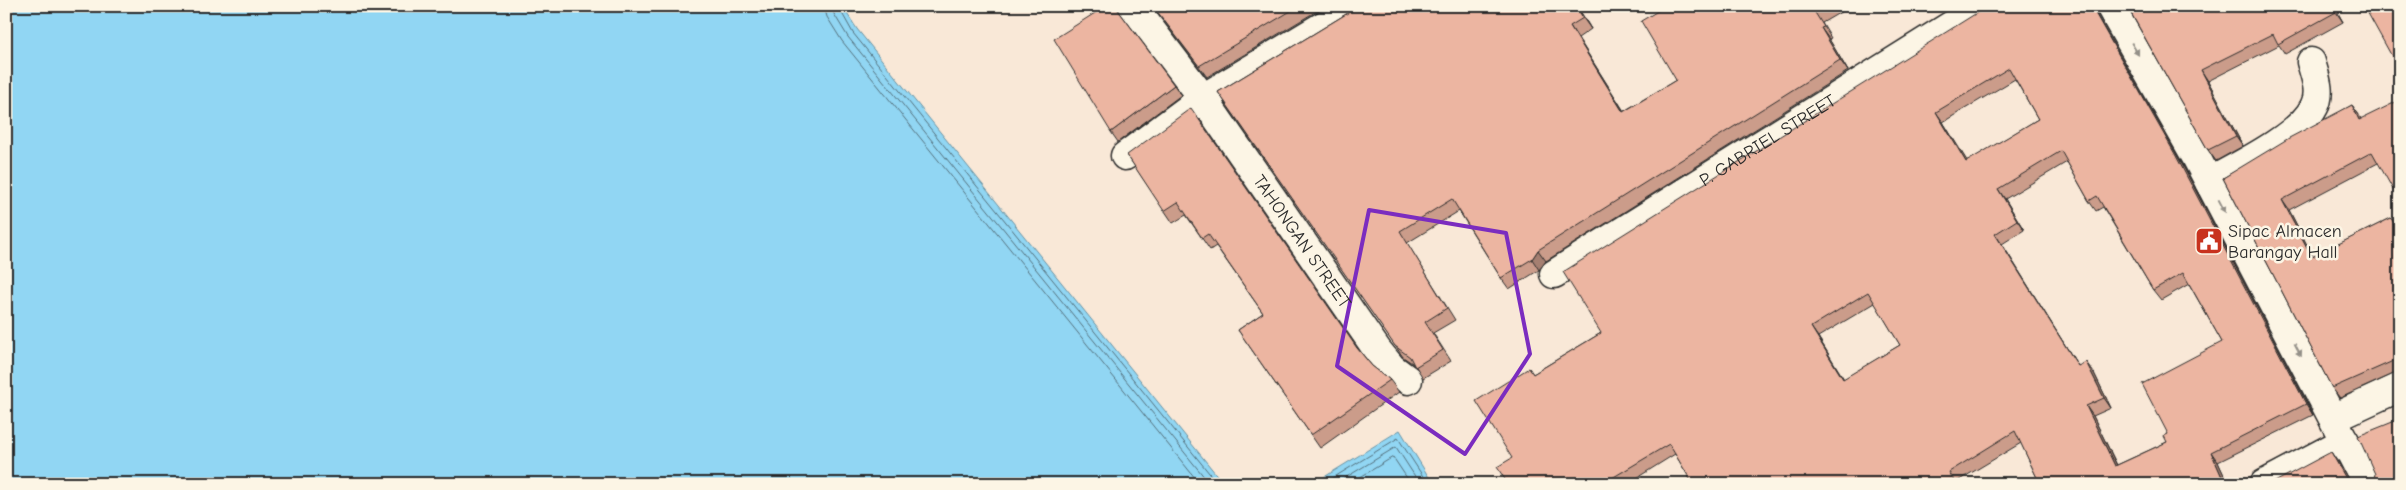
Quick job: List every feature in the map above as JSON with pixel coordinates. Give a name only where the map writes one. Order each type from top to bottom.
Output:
[{"type":"street","name":"TAHONGAN STREET","points":[[1133,6],[1203,98],[1374,344],[1392,368],[1408,380]]},
{"type":"street","points":[[1125,156],[1203,98],[1356,6]]},
{"type":"street","name":"P. GABRIEL STREET","points":[[1554,274],[1982,6]]},
{"type":"street","points":[[2110,6],[2209,182],[2368,484]]},
{"type":"street","points":[[2209,182],[2295,131],[2315,106],[2318,88],[2311,62]]},
{"type":"street","points":[[2264,484],[2400,387]]},
{"type":"highlighted area","points":[[1369,210],[1506,233],[1530,354],[1465,454],[1337,366]]},
{"type":"water","points":[[6,6],[842,6],[857,29],[1224,484],[6,484]]},
{"type":"water","points":[[1400,430],[1433,484],[1313,484]]},
{"type":"building","points":[[1106,6],[1115,6],[1174,85],[1111,132],[1054,39]]},
{"type":"building","points":[[1153,6],[1299,6],[1199,66]]},
{"type":"building","points":[[1358,6],[1576,6],[1583,18],[1570,26],[1623,112],[1676,80],[1641,21],[1666,6],[1824,6],[1814,11],[1824,27],[1821,28],[1840,60],[1538,250],[1532,259],[1501,278],[1452,199],[1400,231],[1447,308],[1425,322],[1443,350],[1415,367],[1410,357],[1395,346],[1218,92]]},
{"type":"building","points":[[1986,6],[2091,6],[2175,154],[2306,404],[2211,452],[2225,484],[2040,484],[2015,431],[1949,472],[1956,484],[1693,484],[1669,444],[1602,484],[1508,484],[1497,467],[1512,458],[1476,401],[1529,368],[1533,374],[1601,333],[1563,272]],"holes":[[[2009,68],[2038,119],[1966,162],[1936,112]],[[2061,151],[2089,201],[2097,196],[2153,290],[2183,273],[2222,342],[2142,384],[2168,434],[2164,436],[2167,442],[2115,466],[2086,406],[2104,398],[2086,362],[2078,366],[1995,234],[2017,220],[1998,189]],[[1868,292],[1900,345],[1843,379],[1811,327]]]},
{"type":"building","points":[[2127,6],[2333,6],[2336,12],[2278,44],[2273,34],[2201,70],[2236,136],[2208,150]]},
{"type":"building","points":[[2364,6],[2400,6],[2400,71]]},
{"type":"building","points":[[2400,100],[2400,202],[2372,152],[2282,200],[2312,257],[2391,218],[2400,234],[2400,358],[2332,388],[2223,178],[2289,138],[2352,105],[2359,120]]},
{"type":"building","points":[[1191,108],[1357,348],[1372,366],[1390,380],[1311,435],[1238,330],[1263,313],[1208,234],[1202,238],[1178,202],[1164,211],[1127,155]]},
{"type":"building","points":[[2400,419],[2400,484],[2371,484],[2375,474],[2358,436]]},
{"type":"building","points":[[2331,452],[2349,484],[2271,484]]},
{"type":"place","name":"Sipac Almacen Barangay Hall","points":[[2209,241]]}]
